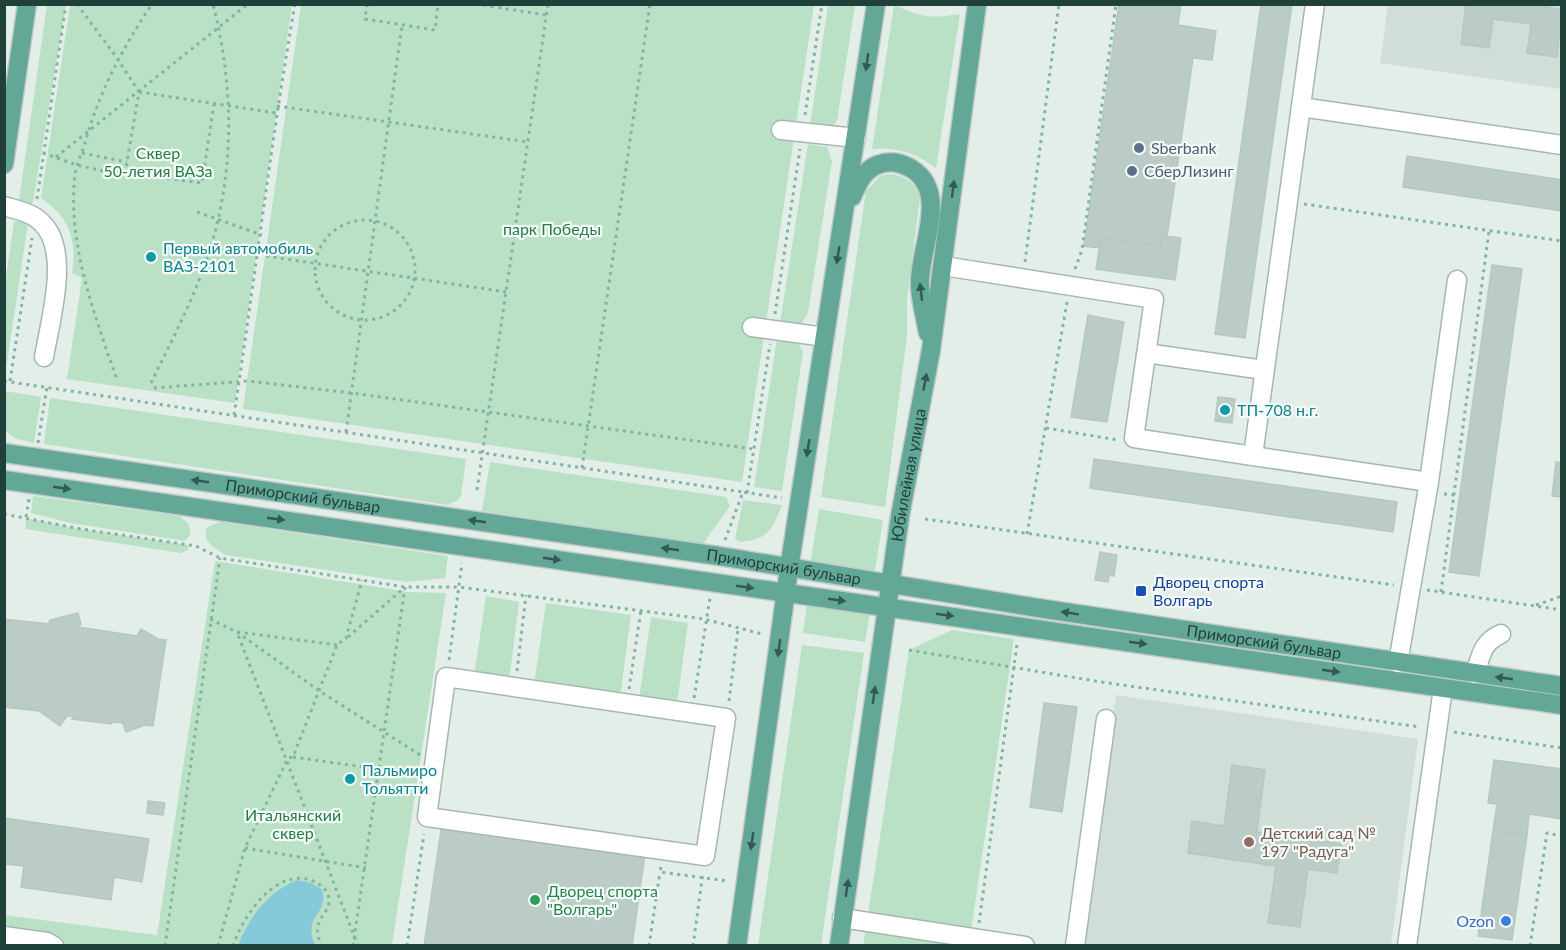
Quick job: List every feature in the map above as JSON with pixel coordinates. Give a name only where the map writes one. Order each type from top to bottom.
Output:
[{"type":"main road","points":[[5,158],[27,4]]},
{"type":"main road","points":[[737,945],[789,569],[876,4]]},
{"type":"main road","name":"Юбилейная улица","points":[[839,945],[900,516],[931,350],[977,4]]},
{"type":"main road","points":[[843,217],[857,184],[868,169],[887,161],[904,164],[916,172],[926,184],[931,201],[919,286],[931,350]]},
{"type":"main road","name":"Приморский бульвар","points":[[4,453],[696,552],[789,569],[1398,663],[1562,686]]},
{"type":"main road","points":[[4,480],[1562,705]]},
{"type":"street","points":[[1253,456],[1315,4]]},
{"type":"street","points":[[1301,107],[1562,145]]},
{"type":"street","points":[[781,130],[856,138]]},
{"type":"street","points":[[4,206],[35,217],[44,224],[58,260],[44,357]]},
{"type":"street","points":[[943,266],[1154,299],[1134,438],[1429,482]]},
{"type":"street","points":[[1398,663],[1429,482],[1457,280]]},
{"type":"street","points":[[752,327],[825,337]]},
{"type":"street","points":[[1146,353],[1264,370]]},
{"type":"street","points":[[1475,674],[1483,648],[1489,639],[1501,634]]},
{"type":"street","points":[[446,677],[726,718],[705,856],[427,817],[446,677]]},
{"type":"street","points":[[1407,945],[1443,688]]},
{"type":"street","points":[[1075,945],[1106,720]]},
{"type":"street","points":[[843,918],[1021,945]]},
{"type":"street","points":[[4,936],[54,945]]},
{"type":"path","points":[[10,381],[66,4]]},
{"type":"path","points":[[77,4],[139,92],[125,173],[202,183],[214,104]]},
{"type":"path","points":[[116,377],[93,309],[82,266],[75,224],[77,165],[117,58],[152,4]]},
{"type":"path","points":[[151,383],[201,276],[219,220],[228,165],[229,106],[219,28],[213,4]]},
{"type":"path","points":[[56,157],[248,4]]},
{"type":"path","points":[[234,415],[261,235],[277,106],[295,4]]},
{"type":"path","points":[[367,4],[365,19],[435,30],[438,4]]},
{"type":"path","points":[[476,4],[546,15]]},
{"type":"path","points":[[477,490],[548,4]]},
{"type":"path","points":[[582,468],[650,4]]},
{"type":"path","points":[[725,540],[745,492],[753,449],[822,4]]},
{"type":"path","points":[[1022,278],[1059,4]]},
{"type":"path","points":[[1027,534],[1069,286],[1082,250],[1116,4]]},
{"type":"path","points":[[346,432],[402,25]]},
{"type":"path","points":[[139,92],[276,113]]},
{"type":"path","points":[[277,106],[528,142]]},
{"type":"path","points":[[43,153],[77,165],[108,172]]},
{"type":"path","points":[[82,153],[127,162]]},
{"type":"path","points":[[1288,202],[1562,241]]},
{"type":"path","points":[[197,212],[261,235]]},
{"type":"path","points":[[355,221],[375,221],[396,230],[406,241],[413,255],[415,277],[403,302],[390,314],[362,320],[340,312],[323,297],[316,281],[315,263],[326,238],[341,226],[355,221]]},
{"type":"path","points":[[1441,592],[1489,231]]},
{"type":"path","points":[[266,256],[506,292]]},
{"type":"path","points":[[154,388],[239,380],[352,393],[753,449]]},
{"type":"path","points":[[4,381],[130,398],[782,498]]},
{"type":"path","points":[[38,444],[47,387]]},
{"type":"path","points":[[26,516],[30,495]]},
{"type":"path","points":[[4,514],[26,516],[81,529],[196,546],[220,558],[405,587],[459,587],[641,610],[704,619],[765,634]]},
{"type":"path","points":[[925,519],[1562,610]]},
{"type":"path","points":[[446,677],[465,547]]},
{"type":"path","points":[[165,945],[220,558]]},
{"type":"path","points":[[346,638],[362,580]]},
{"type":"path","points":[[293,757],[337,645],[405,587]]},
{"type":"path","points":[[356,945],[355,936],[405,587]]},
{"type":"path","points":[[515,687],[526,596]]},
{"type":"path","points":[[1534,606],[1562,596]]},
{"type":"path","points":[[693,712],[704,619],[710,597]]},
{"type":"path","points":[[627,703],[641,610]]},
{"type":"path","points":[[210,619],[237,632],[383,734],[434,763]]},
{"type":"path","points":[[726,718],[738,629]]},
{"type":"path","points":[[237,632],[337,645]]},
{"type":"path","points":[[237,632],[288,758],[335,892],[355,936]]},
{"type":"path","points":[[977,939],[1018,636]]},
{"type":"path","points":[[909,650],[1013,668],[1562,748]]},
{"type":"path","points":[[288,758],[378,769]]},
{"type":"path","points":[[218,945],[244,848],[288,758]]},
{"type":"path","points":[[407,945],[427,817]]},
{"type":"path","points":[[1530,945],[1547,833],[1562,836]]},
{"type":"path","points":[[244,848],[366,868]]},
{"type":"path","points":[[693,945],[705,856]]},
{"type":"path","points":[[649,945],[660,872]]},
{"type":"path","points":[[233,945],[239,927],[267,892],[298,878],[313,881],[325,888],[328,894],[329,900],[325,912],[317,924],[316,935],[322,945]]},
{"type":"path","points":[[328,894],[335,892]]},
{"type":"shaded area","points":[[1388,5],[1561,5],[1561,89],[1380,63]]},
{"type":"shaded area","name":"Детский сад № 197 \"Радуга\"","points":[[1116,695],[1418,739],[1391,945],[1079,946]]},
{"type":"green space","points":[[47,5],[66,5],[33,202],[30,205],[20,204],[19,200]]},
{"type":"green space","name":"Сквер 50-летия ВАЗа","points":[[70,5],[292,5],[235,403],[67,379],[82,278],[72,273],[72,240],[65,222],[51,205],[41,198]]},
{"type":"green space","name":"парк Победы","points":[[301,5],[814,5],[742,482],[243,409]]},
{"type":"green space","points":[[828,5],[855,5],[837,121],[832,127],[810,126]]},
{"type":"green space","points":[[894,5],[926,16],[960,14],[936,168],[906,152],[872,149]]},
{"type":"green space","points":[[808,144],[827,147],[832,161],[808,313],[800,326],[780,323]]},
{"type":"green space","points":[[891,174],[910,181],[920,198],[907,298],[907,336],[885,507],[821,497],[866,191],[880,176]]},
{"type":"green space","points":[[14,221],[28,223],[5,376],[5,284]]},
{"type":"green space","points":[[777,339],[798,343],[803,352],[782,491],[754,487]]},
{"type":"green space","points":[[5,391],[41,397],[34,443],[17,439],[5,431]]},
{"type":"green space","points":[[50,398],[466,459],[461,496],[448,505],[44,444]]},
{"type":"green space","points":[[490,462],[726,497],[730,506],[703,544],[482,511]]},
{"type":"green space","points":[[33,496],[179,516],[188,523],[191,534],[185,541],[70,523],[31,513]]},
{"type":"green space","points":[[743,500],[782,505],[767,533],[757,539],[740,542],[735,539]]},
{"type":"green space","points":[[819,509],[883,520],[874,576],[810,566]]},
{"type":"green space","points":[[26,518],[79,529],[188,545],[188,550],[181,553],[25,529]]},
{"type":"green space","points":[[220,522],[448,556],[445,578],[407,582],[225,555],[210,544],[206,537],[207,527]]},
{"type":"green space","name":"Итальянский сквер","points":[[215,561],[409,592],[446,593],[392,945],[62,945],[5,926],[4,915],[157,935]]},
{"type":"green space","points":[[486,596],[519,602],[509,681],[474,676]]},
{"type":"green space","points":[[546,603],[631,615],[620,697],[534,684]]},
{"type":"green space","points":[[807,604],[870,613],[865,642],[803,633]]},
{"type":"green space","points":[[651,617],[688,623],[677,704],[639,699]]},
{"type":"green space","points":[[952,630],[1014,639],[969,945],[863,946],[909,650]]},
{"type":"green space","points":[[802,645],[864,653],[821,945],[758,945]]},
{"type":"water","points":[[297,880],[311,883],[322,889],[322,905],[312,927],[315,945],[238,945],[248,924],[261,906],[286,885]]},
{"type":"building","name":"Sberbank","points":[[1119,4],[1181,4],[1178,25],[1216,31],[1212,60],[1193,58],[1167,237],[1162,236],[1160,246],[1101,238],[1100,248],[1084,246]]},
{"type":"building","points":[[1261,4],[1292,4],[1245,338],[1215,334]]},
{"type":"building","points":[[1466,4],[1534,4],[1562,10],[1557,57],[1527,53],[1531,24],[1493,19],[1489,48],[1461,44]]},
{"type":"building","points":[[1407,156],[1562,180],[1562,211],[1403,187]]},
{"type":"building","points":[[1162,236],[1181,238],[1175,280],[1096,269],[1101,238],[1160,246]]},
{"type":"building","points":[[1492,265],[1522,269],[1479,576],[1449,572]]},
{"type":"building","points":[[1088,315],[1124,322],[1107,422],[1071,417]]},
{"type":"building","name":"ТП-708 н.г.","points":[[1218,397],[1235,399],[1232,423],[1215,421]]},
{"type":"building","points":[[1094,459],[1397,502],[1393,532],[1090,488]]},
{"type":"building","points":[[1556,462],[1562,463],[1562,497],[1552,496]]},
{"type":"building","points":[[1100,552],[1117,555],[1114,576],[1109,575],[1108,582],[1095,580]]},
{"type":"building","points":[[78,613],[81,624],[78,627],[137,636],[141,629],[158,639],[166,640],[153,726],[145,725],[126,732],[123,723],[112,722],[111,724],[72,719],[73,716],[67,716],[60,726],[39,711],[4,707],[4,619],[49,624],[50,620]]},
{"type":"building","points":[[1044,703],[1077,707],[1062,812],[1030,807]]},
{"type":"building","points":[[1494,760],[1562,769],[1562,819],[1529,814],[1527,835],[1493,831],[1497,804],[1488,803]]},
{"type":"building","points":[[1232,765],[1265,770],[1257,832],[1341,844],[1337,873],[1308,869],[1300,927],[1268,923],[1276,866],[1188,853],[1192,821],[1224,826]]},
{"type":"building","points":[[148,801],[165,803],[163,815],[147,813]]},
{"type":"building","points":[[4,818],[149,839],[142,882],[114,877],[111,900],[21,887],[24,866],[4,864]]},
{"type":"building","name":"Дворец спорта \"Волгарь\"","points":[[442,824],[645,854],[632,946],[424,946]]},
{"type":"building","points":[[1493,831],[1527,835],[1512,940],[1478,936]]},
{"type":"place","name":"Sberbank","points":[[1139,148]]},
{"type":"place","name":"СберЛизинг","points":[[1132,171]]},
{"type":"place","name":"Первый автомобиль ВАЗ-2101","points":[[151,257]]},
{"type":"place","name":"ТП-708 н.г.","points":[[1225,410]]},
{"type":"place","name":"Дворец спорта Волгарь","points":[[1141,591]]},
{"type":"place","name":"Пальмиро Тольятти","points":[[350,779]]},
{"type":"place","name":"Детский сад № 197 \"Радуга\"","points":[[1249,842]]},
{"type":"place","name":"Дворец спорта \"Волгарь\"","points":[[535,900]]},
{"type":"place","name":"Ozon","points":[[1506,921]]}]
